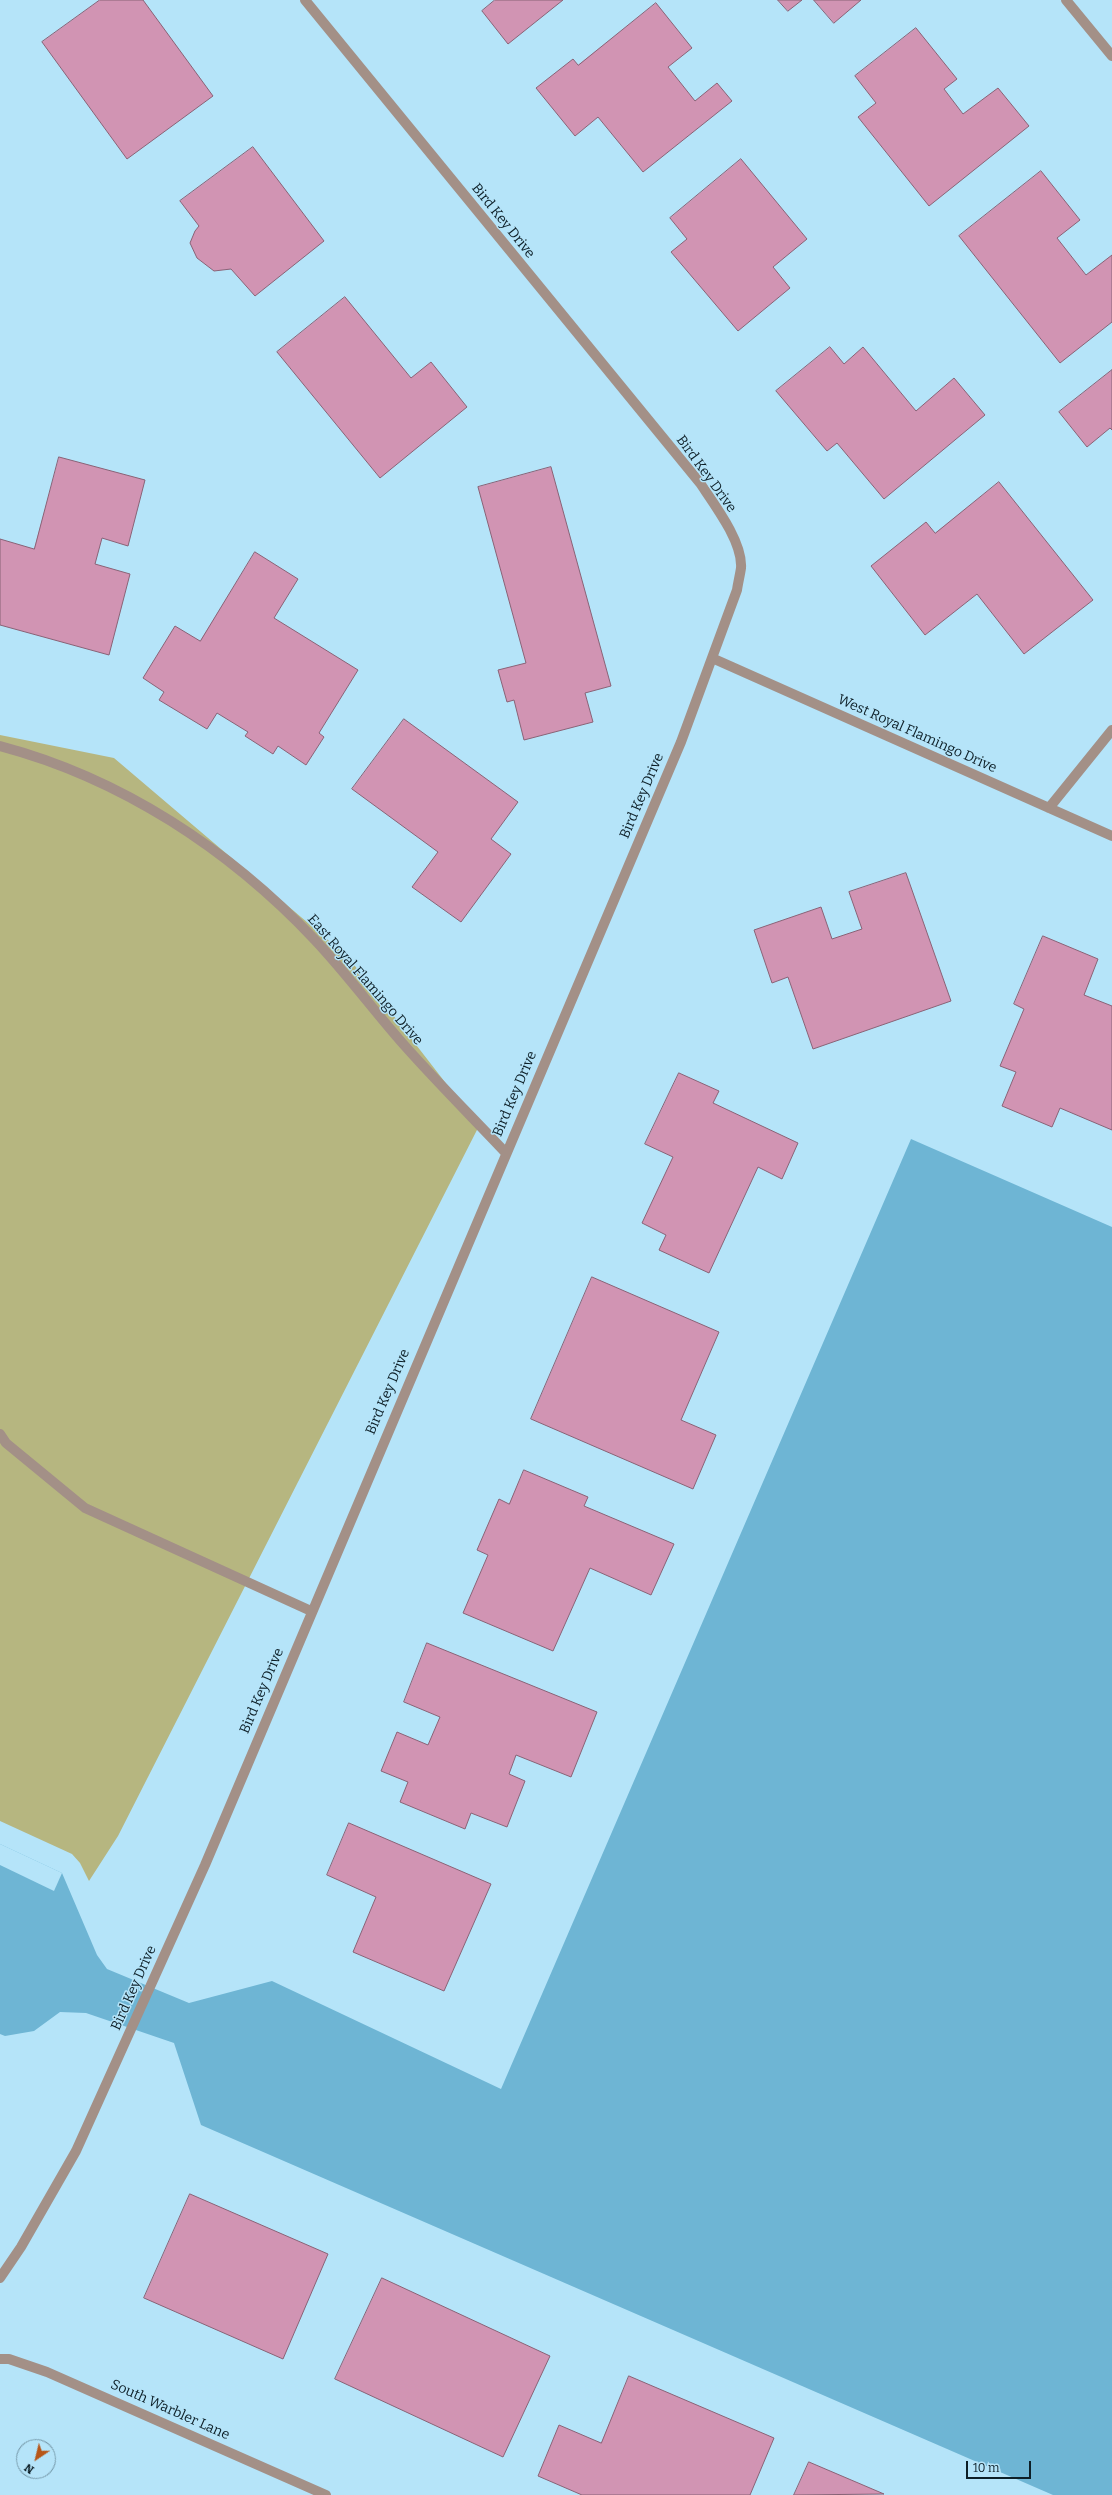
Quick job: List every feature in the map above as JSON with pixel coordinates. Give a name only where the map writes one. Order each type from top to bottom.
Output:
[{"type":"street","name":"Bird Key Drive","points":[[0,2278],[21,2247],[76,2151],[204,1865],[505,1152],[681,742],[737,590],[741,567],[736,546],[720,512],[700,483],[305,0]]},
{"type":"street","points":[[1066,0],[1112,56]]},
{"type":"street","name":"West Royal Flamingo Drive","points":[[712,658],[1112,836]]},
{"type":"street","points":[[1048,808],[1112,730]]},
{"type":"street","name":"East Royal Flamingo Drive","points":[[0,746],[72,769],[163,815],[202,841],[246,874],[315,940],[405,1046],[505,1152]]},
{"type":"street","points":[[0,1434],[6,1443],[85,1508],[311,1611]]},
{"type":"street","name":"South Warbler Lane","points":[[0,2359],[47,2372],[326,2495]]},
{"type":"green space","points":[[0,735],[114,758],[348,957],[479,1126],[118,1836],[89,1881],[80,1863],[72,1854],[0,1821]]},
{"type":"water","points":[[911,1139],[1112,1227],[1112,2495],[1053,2495],[201,2125],[174,2043],[86,2013],[60,2012],[34,2031],[5,2036],[0,2034],[0,1844],[62,1873],[97,1955],[107,1969],[189,2003],[272,1981],[501,2089]]},
{"type":"pier","points":[[0,1844],[62,1873],[54,1891],[0,1865]]},
{"type":"building","points":[[100,0],[143,0],[213,96],[127,159],[42,42]]},
{"type":"building","points":[[495,0],[563,0],[508,44],[482,11]]},
{"type":"building","points":[[778,0],[802,0],[788,11]]},
{"type":"building","points":[[814,0],[861,0],[834,23]]},
{"type":"building","points":[[656,3],[692,48],[668,67],[695,101],[717,83],[732,101],[643,172],[598,117],[575,136],[536,88],[573,59],[578,65]]},
{"type":"building","points":[[916,28],[957,79],[944,89],[963,114],[998,88],[1029,126],[929,206],[858,117],[876,103],[855,76]]},
{"type":"building","points":[[253,147],[324,241],[255,296],[231,269],[214,271],[197,258],[190,243],[199,226],[180,201]]},
{"type":"building","points":[[741,159],[807,239],[773,267],[790,288],[738,331],[671,252],[687,239],[670,218]]},
{"type":"building","points":[[1041,171],[1080,220],[1057,238],[1086,275],[1112,255],[1112,322],[1060,363],[959,236]]},
{"type":"building","points":[[345,297],[411,378],[431,362],[467,407],[380,478],[277,352]]},
{"type":"building","points":[[830,347],[844,364],[863,347],[916,411],[954,378],[985,415],[884,499],[837,443],[827,451],[776,391]]},
{"type":"building","points":[[1112,370],[1112,430],[1110,428],[1087,447],[1059,412]]},
{"type":"building","points":[[59,457],[145,480],[128,546],[102,538],[95,564],[130,574],[109,655],[0,625],[0,539],[34,549]]},
{"type":"building","points":[[551,467],[611,686],[585,693],[593,722],[524,740],[514,700],[507,702],[498,670],[526,663],[478,487]]},
{"type":"building","points":[[999,482],[1093,600],[1024,654],[977,594],[925,635],[871,566],[926,522],[935,533]]},
{"type":"building","points":[[255,552],[298,579],[274,618],[358,670],[319,733],[324,737],[306,765],[278,746],[273,754],[245,736],[248,732],[217,713],[207,729],[159,700],[164,692],[143,678],[175,626],[200,641]]},
{"type":"building","points":[[404,719],[518,802],[491,839],[511,854],[461,922],[412,887],[438,852],[352,789]]},
{"type":"building","points":[[906,873],[951,1001],[813,1049],[788,977],[772,983],[754,930],[821,907],[832,939],[862,929],[849,892]]},
{"type":"building","points":[[1043,936],[1098,959],[1084,995],[1112,1006],[1112,1130],[1060,1108],[1052,1127],[1002,1106],[1016,1072],[1000,1066],[1024,1009],[1014,1004]]},
{"type":"building","points":[[679,1073],[719,1091],[713,1103],[798,1143],[782,1179],[758,1167],[709,1273],[659,1250],[666,1235],[642,1223],[673,1157],[645,1144]]},
{"type":"building","points":[[592,1277],[719,1332],[681,1420],[716,1435],[693,1489],[531,1419]]},
{"type":"building","points":[[524,1470],[588,1497],[584,1506],[674,1544],[651,1595],[590,1568],[553,1651],[463,1613],[488,1555],[477,1550],[499,1499],[509,1504]]},
{"type":"building","points":[[427,1643],[597,1712],[571,1777],[516,1755],[509,1774],[525,1781],[507,1827],[471,1813],[465,1829],[400,1802],[408,1782],[381,1771],[397,1732],[428,1745],[440,1717],[404,1702]]},
{"type":"building","points":[[349,1823],[491,1884],[444,1991],[353,1952],[376,1897],[327,1875]]},
{"type":"building","points":[[190,2194],[328,2254],[283,2359],[144,2298]]},
{"type":"building","points":[[382,2278],[550,2356],[503,2457],[335,2379]]},
{"type":"building","points":[[629,2376],[774,2438],[750,2495],[582,2495],[538,2476],[559,2425],[601,2443]]},
{"type":"building","points":[[809,2462],[884,2494],[794,2495]]}]
